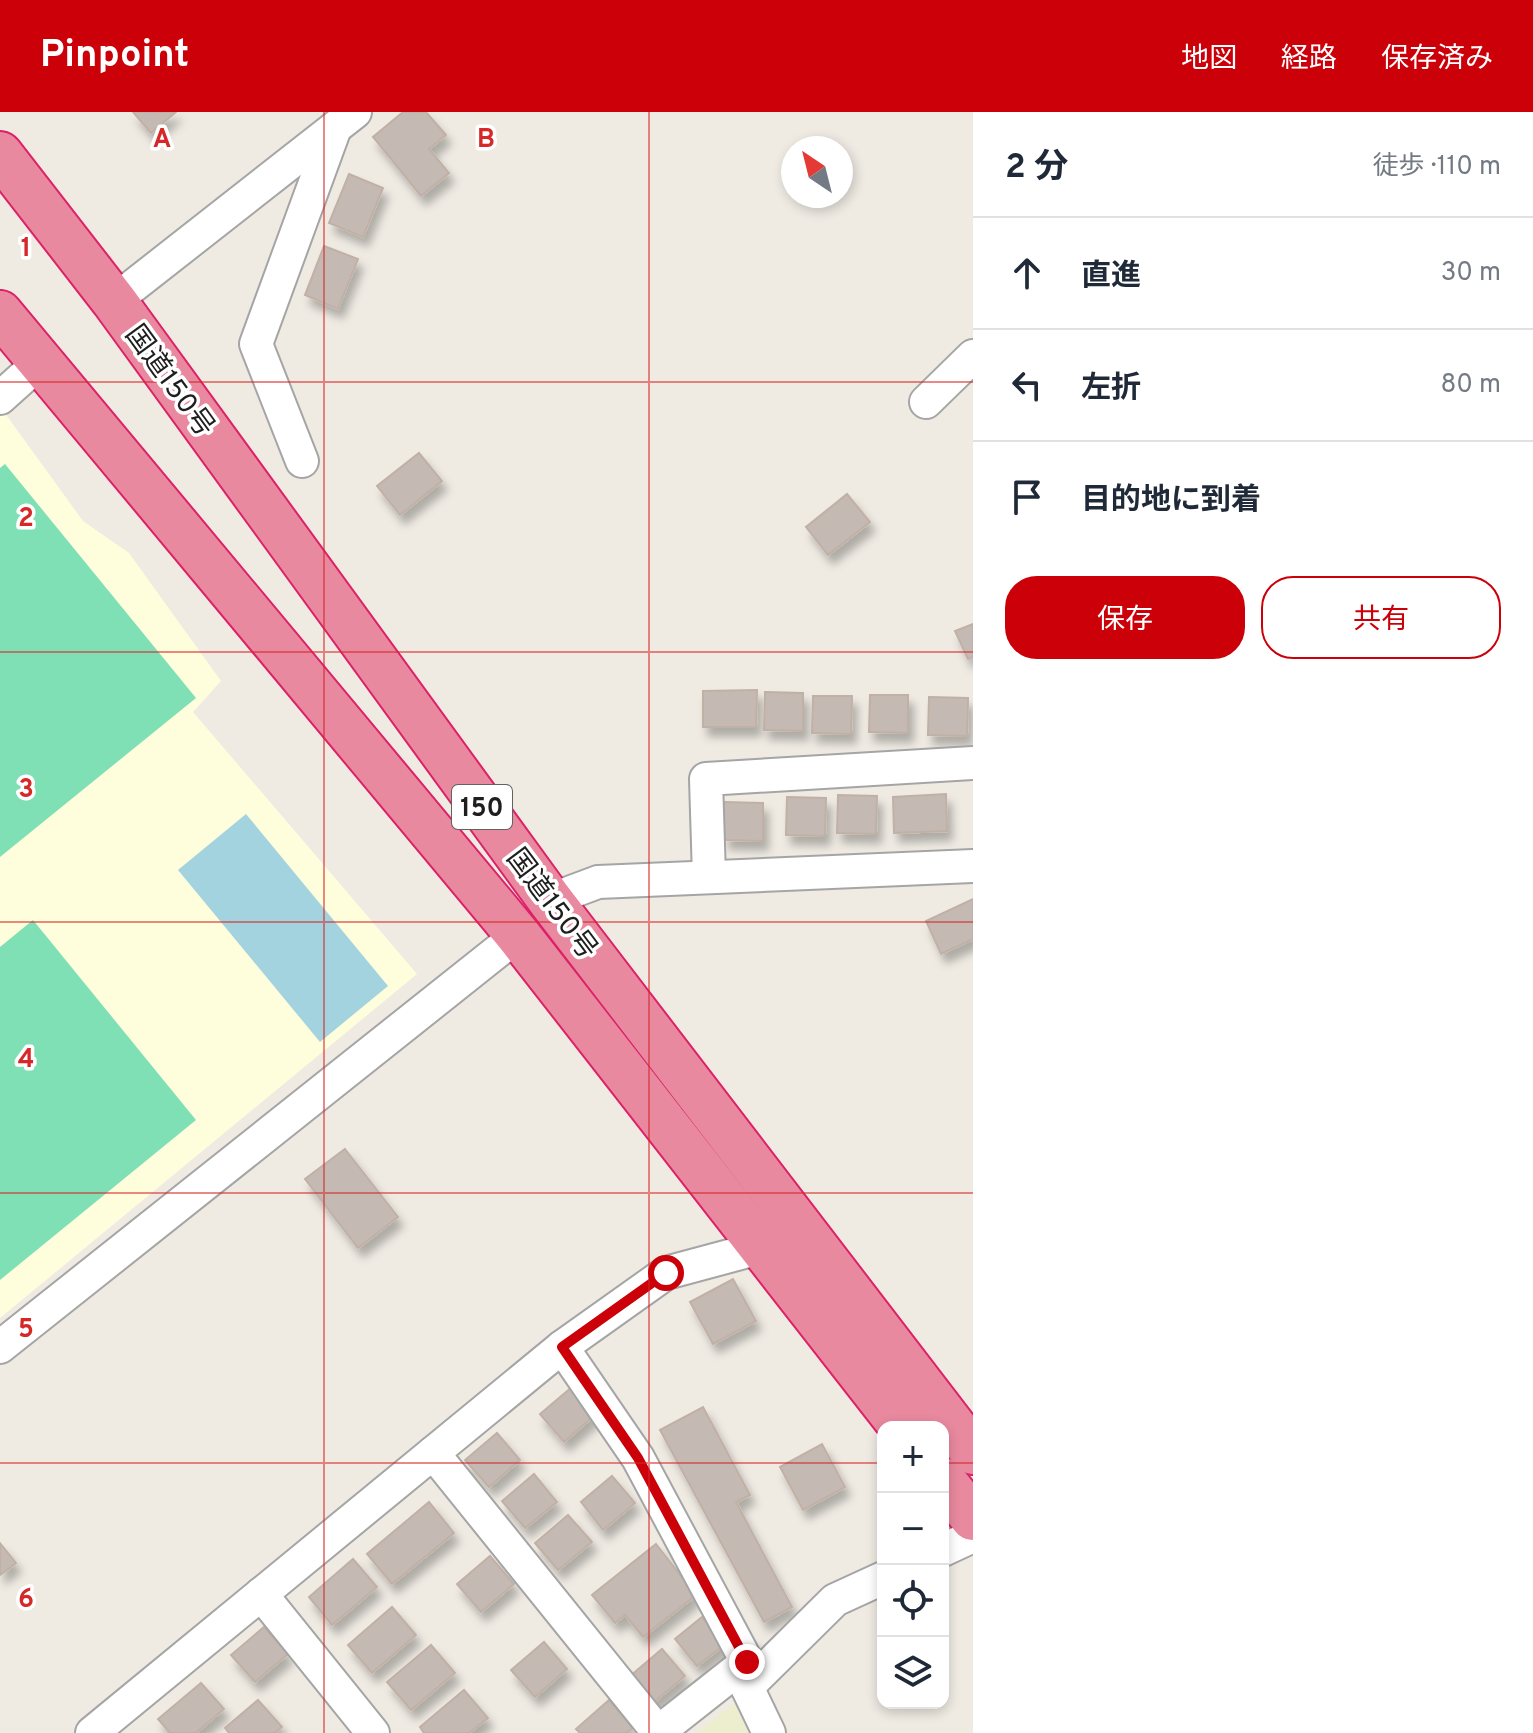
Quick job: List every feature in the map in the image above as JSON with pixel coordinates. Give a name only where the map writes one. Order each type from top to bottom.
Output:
[{"type":"highway","name":"国道150号","points":[[0,154],[114,301],[550,900],[973,1452]]},
{"type":"highway","name":"国道150号","points":[[0,313],[518,935],[897,1421]]},
{"type":"highway","points":[[949,1488],[973,1518]]},
{"type":"street","points":[[114,301],[345,120]]},
{"type":"street","points":[[302,461],[256,344],[345,120]]},
{"type":"street","points":[[926,402],[973,356]]},
{"type":"street","points":[[0,398],[39,363]]},
{"type":"street","points":[[709,877],[706,779],[973,763]]},
{"type":"street","points":[[550,900],[598,882],[973,866]]},
{"type":"street","points":[[0,1347],[518,935]]},
{"type":"street","points":[[92,1733],[562,1347],[666,1273],[763,1247]]},
{"type":"street","points":[[562,1347],[638,1458],[747,1674],[769,1733]]},
{"type":"street","points":[[433,1453],[658,1732],[747,1674],[835,1600],[877,1581]]},
{"type":"street","points":[[949,1547],[973,1536]]},
{"type":"street","points":[[261,1594],[373,1733]]},
{"type":"shaded area","points":[[4,412],[83,521],[129,553],[221,681],[193,712],[417,974],[0,1318],[0,415]]},
{"type":"shaded area","points":[[735,1703],[748,1733],[696,1733]]},
{"type":"green space","points":[[5,464],[196,698],[0,857],[0,468]]},
{"type":"green space","points":[[33,920],[196,1120],[0,1280],[0,947]]},
{"type":"water","points":[[246,814],[388,986],[320,1042],[178,870]]},
{"type":"building","points":[[133,112],[176,112],[151,133]]},
{"type":"building","points":[[403,112],[426,112],[446,135],[429,149],[449,173],[421,196],[373,137]]},
{"type":"building","points":[[349,174],[383,188],[363,237],[329,223]]},
{"type":"building","points":[[324,246],[358,259],[338,309],[305,295]]},
{"type":"building","points":[[419,453],[442,481],[400,515],[377,486]]},
{"type":"building","points":[[847,494],[870,522],[828,555],[806,527]]},
{"type":"building","points":[[973,624],[973,657],[968,659],[955,631]]},
{"type":"building","points":[[757,690],[756,727],[703,727],[703,691]]},
{"type":"building","points":[[765,692],[803,693],[803,731],[764,730]]},
{"type":"building","points":[[870,695],[908,695],[908,733],[869,732]]},
{"type":"building","points":[[813,696],[852,696],[851,734],[812,733]]},
{"type":"building","points":[[929,697],[968,698],[967,736],[928,735]]},
{"type":"building","points":[[946,794],[947,831],[894,833],[893,797]]},
{"type":"building","points":[[838,795],[877,796],[876,834],[837,833]]},
{"type":"building","points":[[787,797],[826,798],[825,836],[786,835]]},
{"type":"building","points":[[724,802],[763,803],[763,841],[724,840]]},
{"type":"building","points":[[973,899],[973,939],[941,954],[926,921]]},
{"type":"building","points":[[345,1149],[398,1217],[358,1248],[305,1179]]},
{"type":"building","points":[[733,1279],[756,1321],[713,1344],[690,1302]]},
{"type":"building","points":[[572,1387],[595,1415],[564,1442],[540,1414]]},
{"type":"building","points":[[703,1407],[750,1495],[736,1502],[792,1607],[764,1622],[660,1430]]},
{"type":"building","points":[[497,1433],[520,1460],[489,1487],[465,1460]]},
{"type":"building","points":[[822,1444],[845,1487],[803,1510],[780,1467]]},
{"type":"building","points":[[534,1474],[557,1502],[525,1528],[502,1501]]},
{"type":"building","points":[[612,1476],[635,1503],[603,1530],[581,1502]]},
{"type":"building","points":[[429,1502],[454,1533],[392,1584],[367,1554]]},
{"type":"building","points":[[568,1515],[592,1542],[558,1570],[535,1543]]},
{"type":"building","points":[[0,1543],[16,1563],[0,1575]]},
{"type":"building","points":[[656,1544],[696,1595],[643,1637],[625,1615],[615,1623],[592,1595]]},
{"type":"building","points":[[490,1556],[514,1584],[481,1612],[457,1584]]},
{"type":"building","points":[[353,1559],[377,1587],[332,1625],[309,1597]]},
{"type":"building","points":[[392,1607],[416,1635],[372,1673],[348,1645]]},
{"type":"building","points":[[702,1617],[725,1644],[697,1666],[675,1639]]},
{"type":"building","points":[[264,1627],[288,1654],[255,1682],[231,1655]]},
{"type":"building","points":[[544,1642],[567,1669],[535,1697],[511,1670]]},
{"type":"building","points":[[431,1645],[455,1673],[411,1710],[387,1682]]},
{"type":"building","points":[[662,1649],[685,1676],[653,1703],[630,1676]]},
{"type":"building","points":[[201,1683],[224,1709],[196,1733],[170,1733],[158,1719]]},
{"type":"building","points":[[464,1690],[488,1718],[469,1733],[424,1733],[420,1727]]},
{"type":"building","points":[[258,1700],[282,1727],[275,1733],[229,1733],[225,1728]]},
{"type":"building","points":[[609,1700],[633,1728],[627,1733],[580,1733],[576,1729]]},
{"type":"route","points":[[666,1273],[562,1347],[638,1458],[747,1662]]}]
